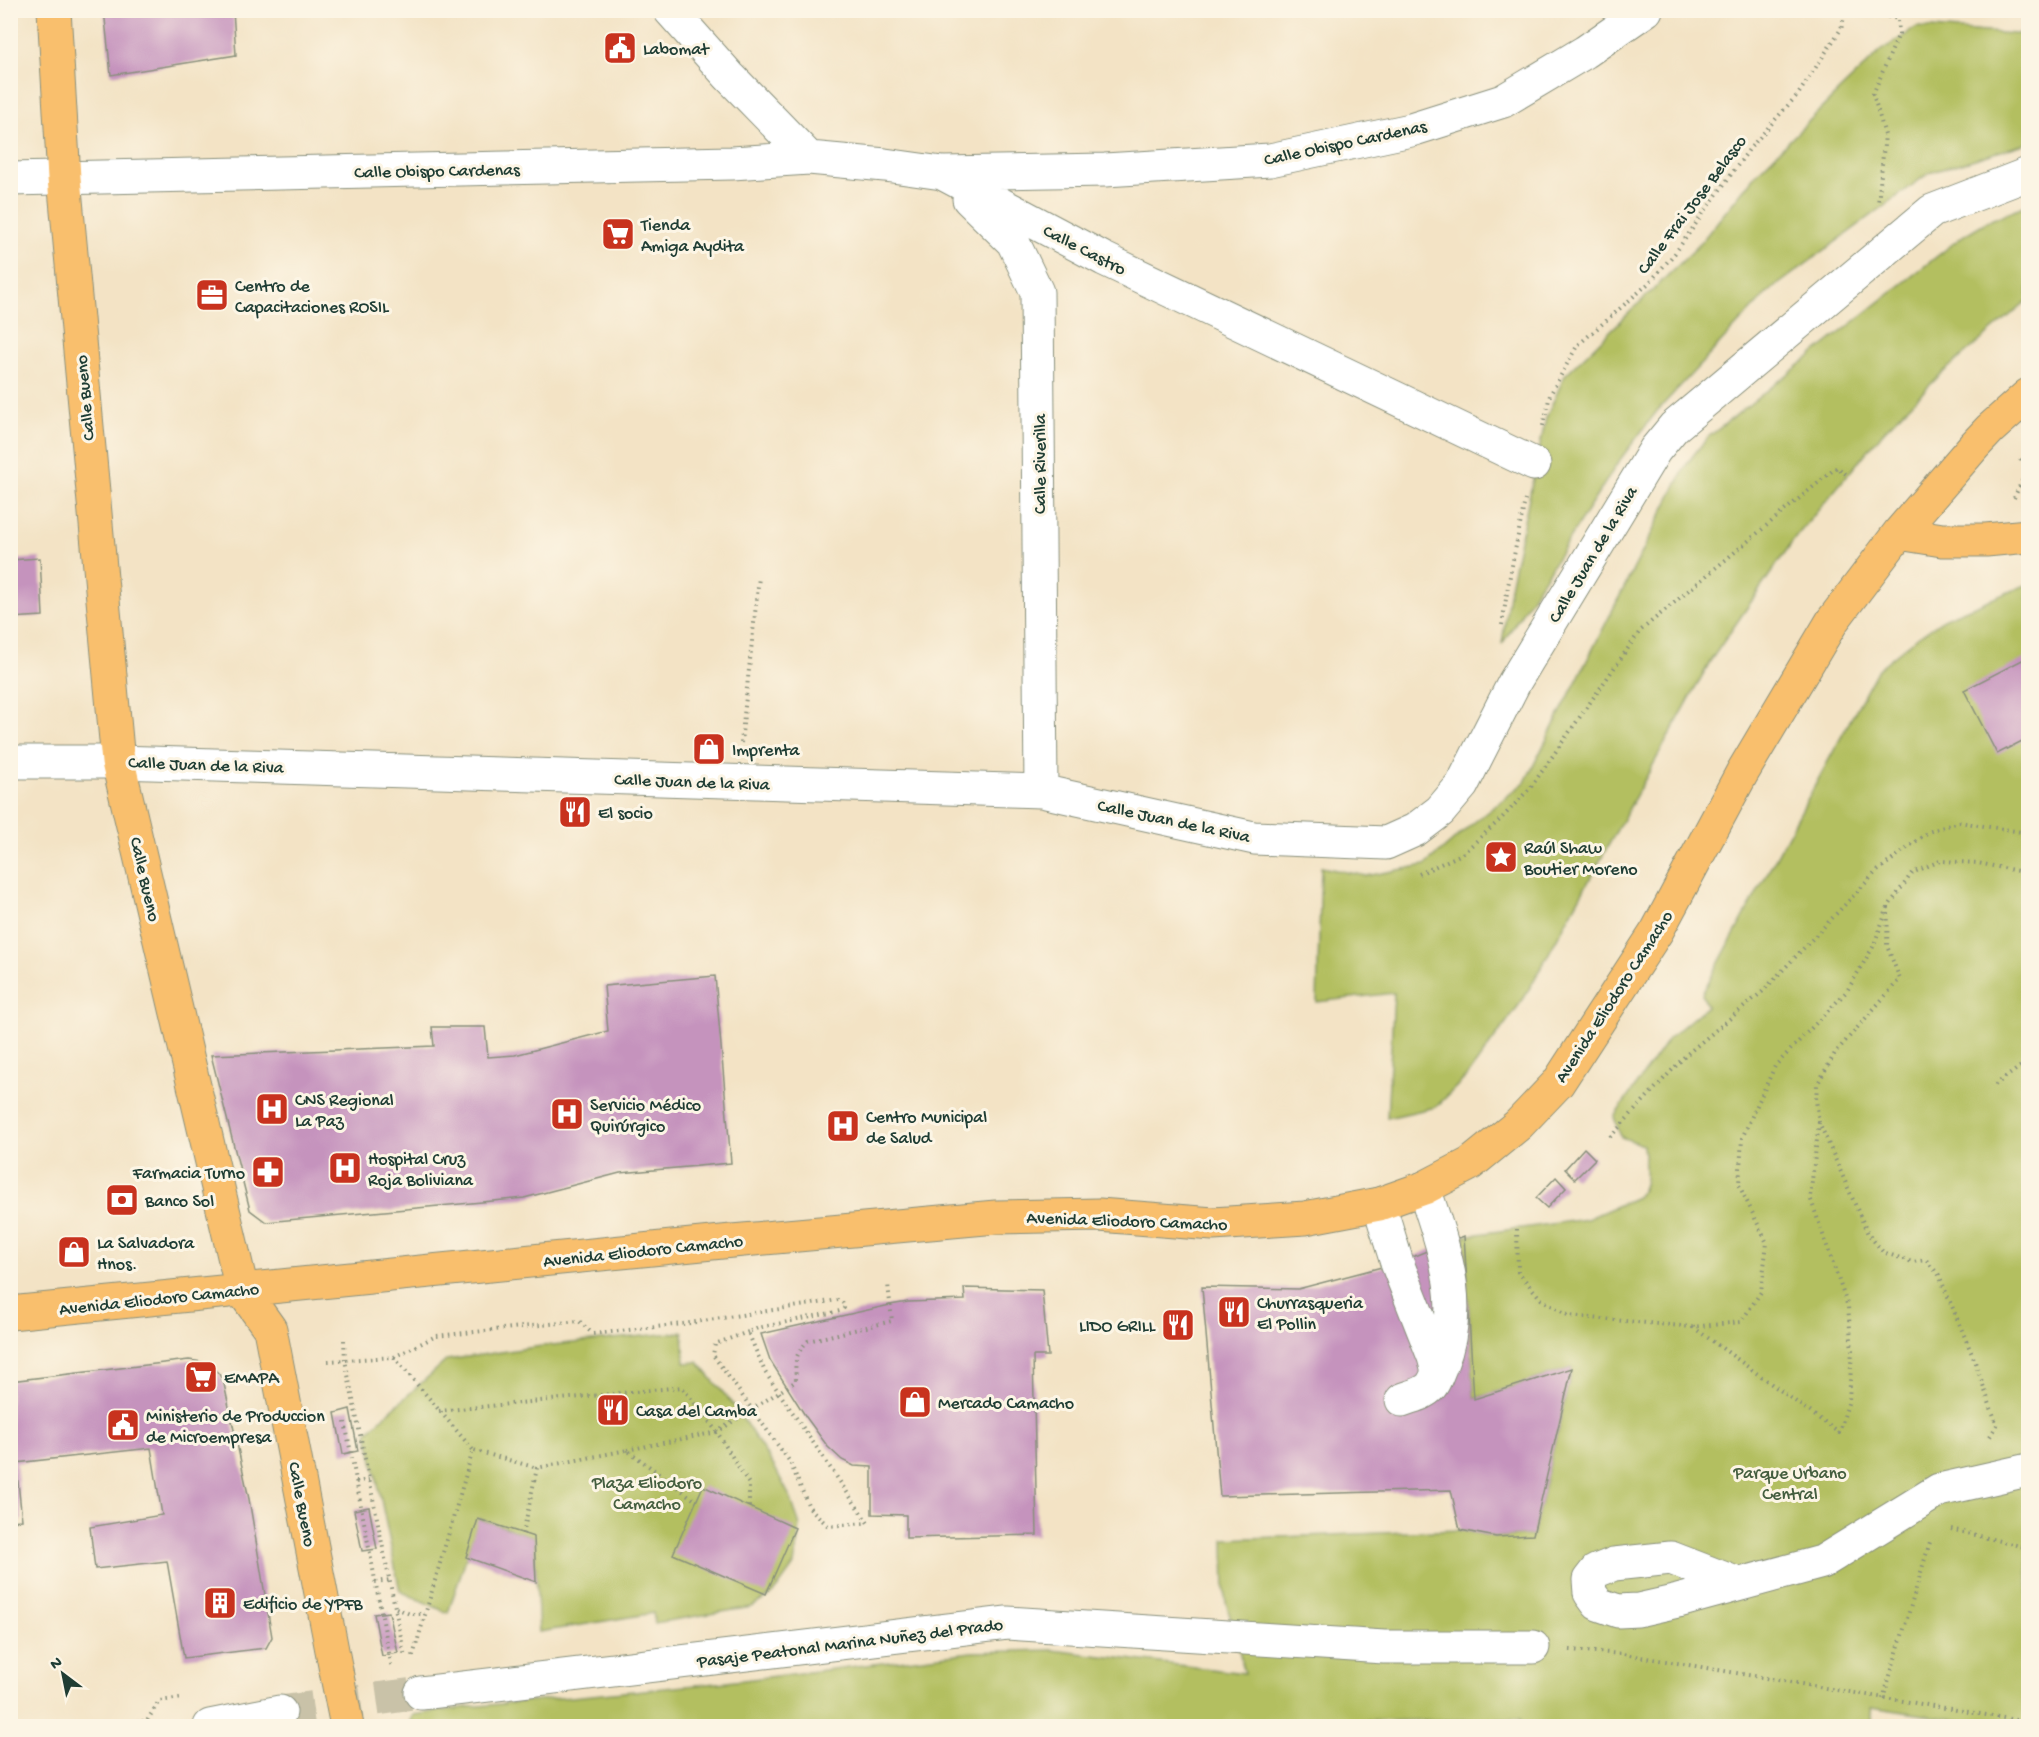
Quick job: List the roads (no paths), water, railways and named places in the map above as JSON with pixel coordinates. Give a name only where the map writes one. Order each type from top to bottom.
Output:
[{"type":"main road","name":"Calle Bueno","points":[[54,10],[64,178],[118,762],[242,1290],[270,1329],[347,1726]]},
{"type":"main road","name":"Avenida Eliodoro Camacho","points":[[10,1313],[996,1217],[1099,1215],[1213,1224],[1305,1218],[1379,1204],[1424,1188],[1470,1164],[1518,1125],[1558,1083],[1657,931],[1742,773],[1833,620],[1899,533],[1990,429],[2028,395]]},
{"type":"main road","points":[[1899,533],[1942,540],[1986,540],[2028,536]]},
{"type":"main road","points":[[270,1329],[282,1302],[303,1284]]},
{"type":"street","points":[[670,10],[729,76],[809,158]]},
{"type":"street","name":"Calle Obispo Cardenas","points":[[942,173],[1105,170],[1270,160],[1411,130],[1503,101],[1586,52],[1646,10]]},
{"type":"street","name":"Calle Obispo Cardenas","points":[[10,179],[732,163],[809,158]]},
{"type":"street","name":"Calle Castro","points":[[809,158],[942,173],[1104,259],[1534,464]]},
{"type":"street","name":"Calle Riverilla","points":[[942,173],[1013,242],[1037,292],[1041,791]]},
{"type":"street","name":"Calle Juan de la Riva","points":[[10,762],[118,762],[1041,791],[1254,838],[1386,843],[1424,824],[1440,811],[1462,785],[1515,681],[1655,450],[1674,427],[1932,211],[2028,174]]},
{"type":"street","points":[[1402,1400],[1422,1393],[1432,1385],[1449,1344],[1452,1310],[1450,1276],[1443,1245],[1424,1188]]},
{"type":"street","points":[[1379,1204],[1396,1263],[1438,1372]]},
{"type":"street","points":[[1738,1584],[1822,1562],[1940,1490],[2028,1470]]},
{"type":"street","name":"Pasaje Peatonal Marina Nuñez del Prado","points":[[413,1672],[1006,1623],[1384,1647],[1533,1647]]},
{"type":"street","points":[[210,1726],[280,1712]]},
{"type":"tunnel","points":[[280,1712],[421,1693]]},
{"type":"place","name":"Labomat","points":[[620,48]]},
{"type":"place","name":"Tienda Amiga Aydita","points":[[618,234]]},
{"type":"place","name":"Centro de Capacitaciones ROSIL","points":[[212,295]]},
{"type":"place","name":"Imprenta","points":[[709,749]]},
{"type":"place","name":"El socio","points":[[575,812]]},
{"type":"place","name":"Raúl Shaw Boutier Moreno","points":[[1501,857]]},
{"type":"place","name":"CNS Regional La Paz","points":[[272,1109]]},
{"type":"place","name":"Servicio Médico Quirúrgico","points":[[567,1114]]},
{"type":"place","name":"Centro Municipal de Salud","points":[[843,1126]]},
{"type":"place","name":"Hospital Cruz Roja Boliviana","points":[[345,1168]]},
{"type":"place","name":"Farmacia Turno","points":[[268,1172]]},
{"type":"place","name":"Banco Sol","points":[[122,1200]]},
{"type":"place","name":"La Salvadora Hnos.","points":[[74,1252]]},
{"type":"place","name":"Churrasqueria El Pollin","points":[[1234,1312]]},
{"type":"place","name":"LIDO GRILL","points":[[1178,1325]]},
{"type":"place","name":"EMAPA","points":[[201,1377]]},
{"type":"place","name":"Mercado Camacho","points":[[915,1402]]},
{"type":"place","name":"Casa del Camba","points":[[613,1410]]},
{"type":"place","name":"Ministerio de Produccion de Microempresa","points":[[123,1425]]},
{"type":"place","name":"Edificio de YPFB","points":[[220,1603]]},
{"type":"park label","name":"Parque Urbano Central","points":[[1790,1482]]},
{"type":"park label","name":"Plaza Eliodoro Camacho","points":[[647,1492]]}]
